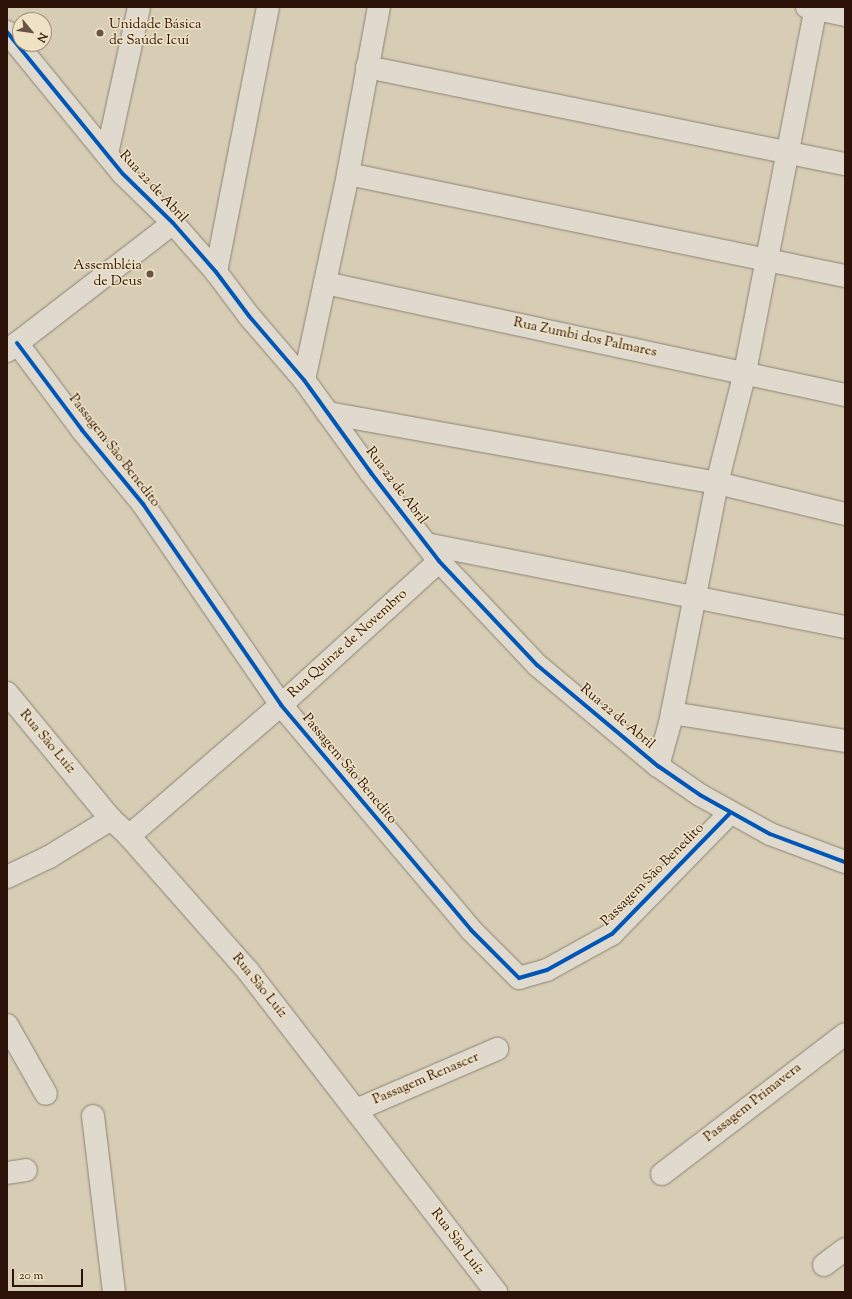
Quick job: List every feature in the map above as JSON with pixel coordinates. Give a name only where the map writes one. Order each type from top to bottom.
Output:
[{"type":"street","points":[[107,154],[139,7]]},
{"type":"street","points":[[216,272],[268,7]]},
{"type":"street","points":[[304,380],[348,174],[379,7]]},
{"type":"street","points":[[658,766],[672,713],[693,598],[717,484],[745,372],[788,154],[813,8],[845,15]]},
{"type":"street","name":"Rua 22 de Abril","points":[[7,32],[107,154],[173,223],[216,272],[249,316],[304,380],[439,561],[537,665],[658,766],[729,814],[770,834],[845,862]]},
{"type":"street","points":[[367,67],[788,154],[845,164]]},
{"type":"street","points":[[348,174],[845,276]]},
{"type":"street","points":[[12,347],[173,223]]},
{"type":"street","name":"Rua Zumbi dos Palmares","points":[[325,283],[745,372],[845,396]]},
{"type":"street","name":"Passagem São Benedito","points":[[12,347],[143,504],[282,705],[471,930],[519,978],[547,970],[612,934],[729,814]]},
{"type":"street","points":[[328,413],[717,484],[845,514]]},
{"type":"street","points":[[426,544],[845,627]]},
{"type":"street","name":"Rua Quinze de Novembro","points":[[129,836],[282,705],[439,561]]},
{"type":"street","name":"Rua São Luíz","points":[[7,693],[111,819],[129,836],[248,971],[496,1292]]},
{"type":"street","points":[[672,713],[845,741]]},
{"type":"street","points":[[7,876],[49,857],[111,819]]},
{"type":"street","points":[[7,1025],[46,1094]]},
{"type":"street","name":"Passagem Primavera","points":[[662,1174],[845,1034]]},
{"type":"street","name":"Passagem Renascer","points":[[356,1110],[497,1049]]},
{"type":"street","points":[[93,1116],[114,1292]]},
{"type":"street","points":[[824,1265],[845,1249]]},
{"type":"cycle path","points":[[7,32],[123,174],[173,223],[216,272],[249,316],[304,380],[371,473],[439,561],[537,665],[658,766],[700,795],[770,834],[845,862]]},
{"type":"cycle path","points":[[17,343],[82,430],[143,504],[281,705],[471,930],[519,978],[547,970],[612,934],[729,814]]},
{"type":"place","name":"Unidade Básica de Saúde Icuí","points":[[100,33]]},
{"type":"place","name":"Assembléia de Deus","points":[[150,274]]}]
